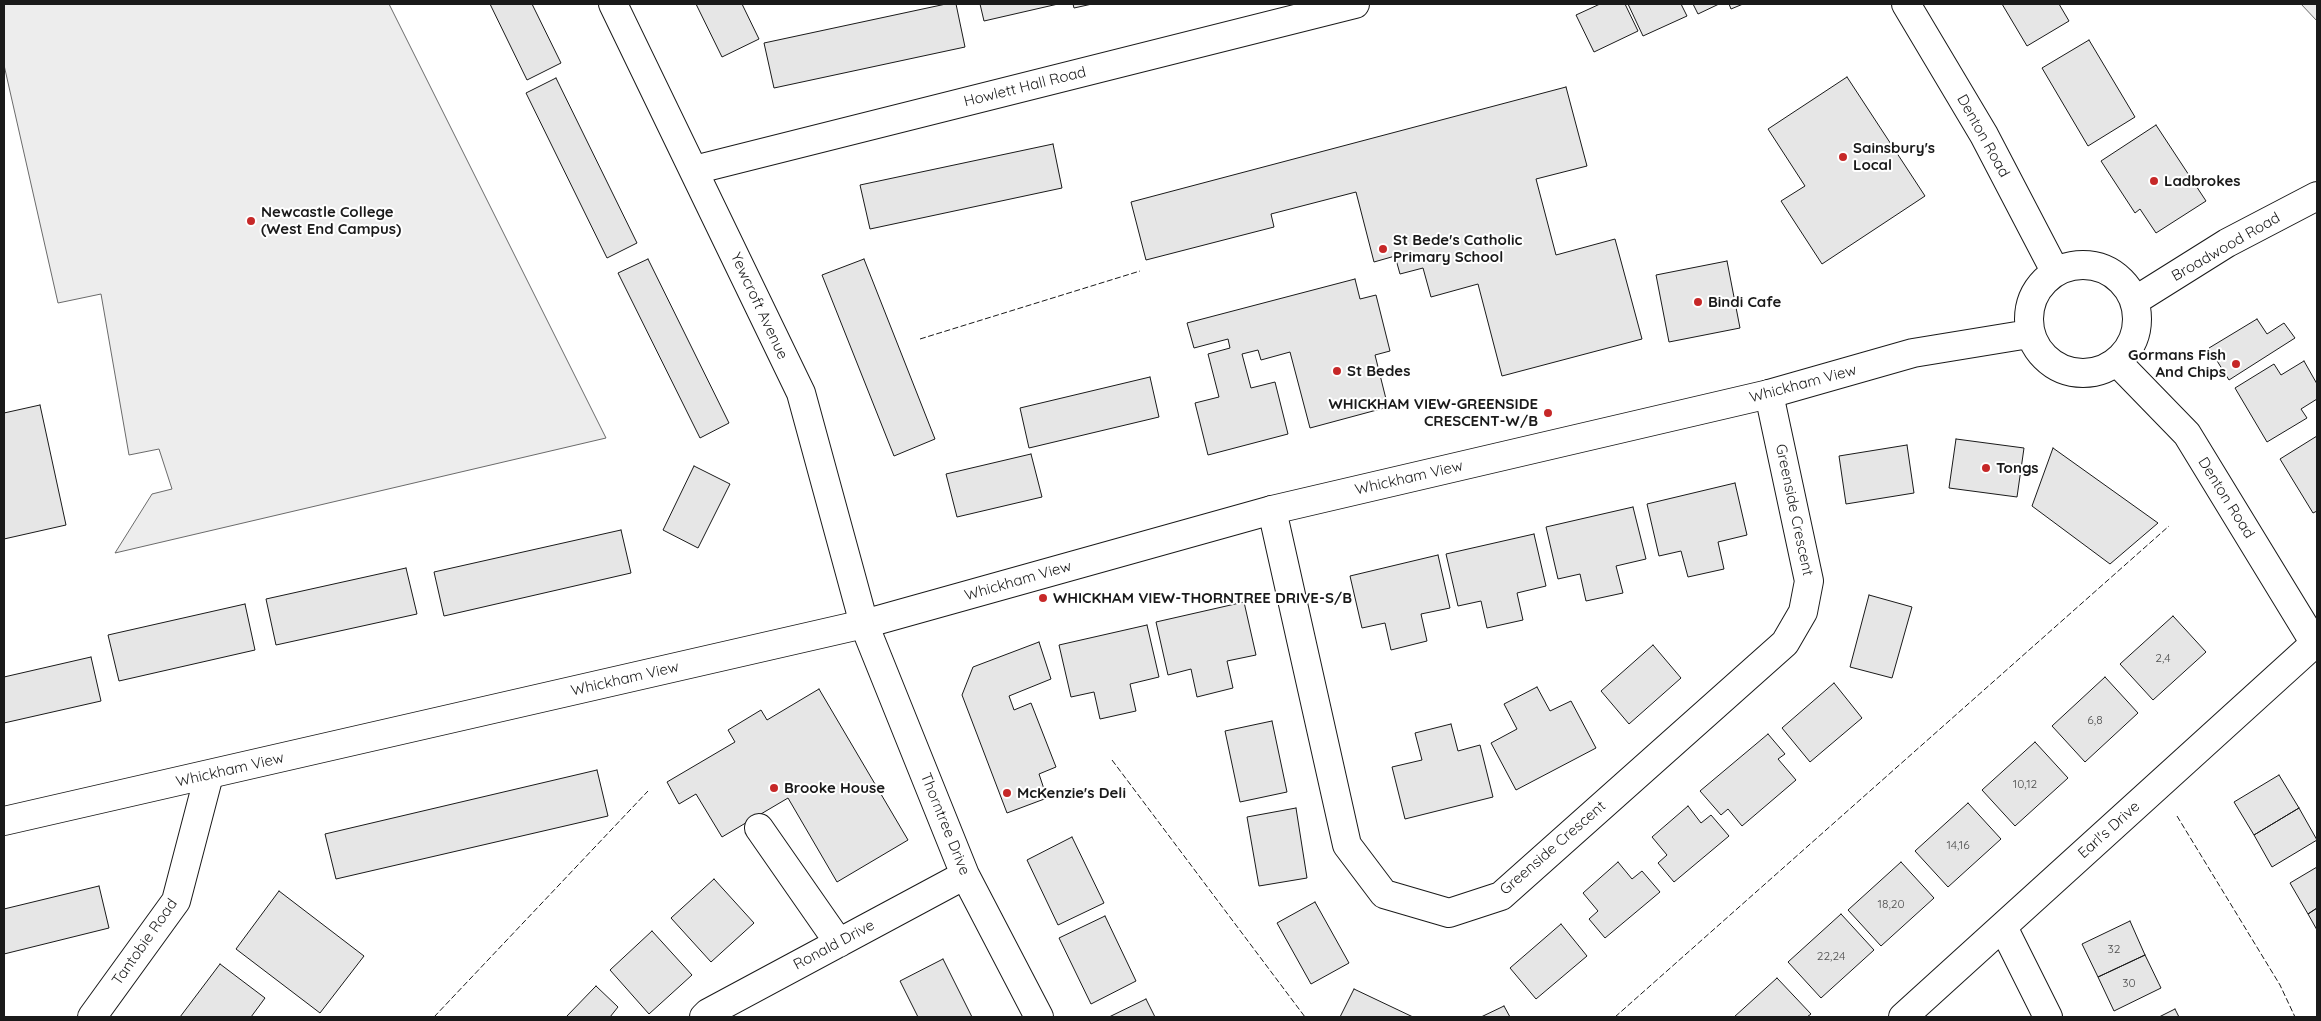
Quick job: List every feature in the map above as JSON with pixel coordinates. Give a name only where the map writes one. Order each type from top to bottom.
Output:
[{"type":"street","name":"Yewcroft Avenue","points":[[613,4],[801,394],[864,624]]},
{"type":"street","name":"Howlett Hall Road","points":[[694,170],[1356,4]]},
{"type":"street","name":"Denton Road","points":[[1906,4],[1984,135],[2055,271]]},
{"type":"street","name":"Broadwood Road","points":[[2136,300],[2227,243],[2317,196]]},
{"type":"street","points":[[2086,263],[2116,274],[2136,300],[2137,334],[2118,363],[2084,375],[2075,373],[2050,364],[2029,334],[2031,298],[2055,271],[2086,263]]},
{"type":"street","name":"Whickham View","points":[[4,821],[864,624],[1272,510],[1769,394],[1913,353],[2029,334]]},
{"type":"street","name":"Denton Road","points":[[2118,363],[2187,434],[2316,645]]},
{"type":"street","name":"Greenside Crescent","points":[[1272,510],[1347,845],[1384,894],[1450,913],[1501,896],[1785,643],[1803,612],[1809,581],[1769,394]]},
{"type":"street","name":"Thorntree Drive","points":[[864,624],[966,875],[1039,1017]]},
{"type":"street","name":"Earl's Drive","points":[[1903,1017],[2316,645]]},
{"type":"street","name":"Tantobie Road","points":[[92,1017],[176,901],[209,775]]},
{"type":"street","points":[[759,828],[839,943]]},
{"type":"street","name":"Ronald Drive","points":[[704,1017],[708,1013],[966,875]]},
{"type":"street","points":[[2003,927],[2048,1017]]},
{"type":"shaded area","name":"Newcastle College (West End Campus)","points":[[4,4],[389,4],[606,438],[115,553],[152,494],[172,489],[159,449],[129,455],[101,294],[58,303],[4,65]]},
{"type":"shaded area","points":[[2301,4],[2317,4],[2317,21]]},
{"type":"building","points":[[490,4],[532,4],[561,63],[527,80]]},
{"type":"building","points":[[696,4],[742,4],[759,39],[722,57]]},
{"type":"building","points":[[946,4],[956,4],[965,47],[774,88],[764,43]]},
{"type":"building","points":[[980,4],[1058,4],[984,21]]},
{"type":"building","points":[[1073,4],[1092,4],[1074,8]]},
{"type":"building","points":[[1600,4],[1625,4],[1638,31],[1594,52],[1576,15]]},
{"type":"building","points":[[1628,4],[1681,4],[1687,16],[1643,36]]},
{"type":"building","points":[[1693,4],[1719,4],[1698,14]]},
{"type":"building","points":[[1729,4],[1743,4],[1731,9]]},
{"type":"building","points":[[2002,4],[2059,4],[2069,21],[2027,46]]},
{"type":"building","points":[[2089,40],[2135,117],[2088,146],[2042,68]]},
{"type":"building","name":"Sainsbury's Local","points":[[1847,77],[1925,196],[1822,264],[1781,201],[1805,186],[1768,129]]},
{"type":"building","points":[[556,78],[637,243],[607,258],[526,93]]},
{"type":"building","points":[[1566,87],[1587,166],[1536,179],[1556,255],[1615,239],[1642,339],[1502,376],[1478,284],[1431,297],[1423,268],[1400,274],[1395,256],[1374,262],[1356,192],[1271,214],[1274,227],[1146,260],[1131,202]]},
{"type":"building","name":"Ladbrokes","points":[[2156,125],[2206,201],[2156,233],[2140,209],[2135,213],[2101,161]]},
{"type":"building","points":[[1053,144],[1062,188],[870,229],[860,185]]},
{"type":"building","points":[[648,259],[729,423],[700,438],[618,273]]},
{"type":"building","points":[[864,259],[935,439],[894,456],[822,275]]},
{"type":"building","name":"Bindi Cafe","points":[[1727,261],[1740,328],[1669,342],[1656,275]]},
{"type":"building","name":"St Bedes","points":[[1355,279],[1360,299],[1376,295],[1390,351],[1375,355],[1388,407],[1310,428],[1290,352],[1261,360],[1258,350],[1242,354],[1251,388],[1275,382],[1288,434],[1208,455],[1195,403],[1219,397],[1208,354],[1230,348],[1228,339],[1194,348],[1187,323]]},
{"type":"building","name":"Gormans Fish And Chips","points":[[2257,319],[2267,334],[2284,323],[2295,338],[2229,380],[2209,348]]},
{"type":"building","points":[[2304,361],[2317,384],[2317,399],[2301,409],[2307,418],[2267,442],[2235,388],[2274,364],[2281,375]]},
{"type":"building","points":[[1150,377],[1159,417],[1029,448],[1020,408]]},
{"type":"building","points":[[40,405],[66,525],[4,539],[4,413]]},
{"type":"building","points":[[2317,436],[2317,511],[2313,513],[2280,459]]},
{"type":"building","name":"Tongs","points":[[1956,439],[2024,448],[2017,497],[1949,488]]},
{"type":"building","points":[[1907,445],[1914,493],[1846,504],[1839,456]]},
{"type":"building","points":[[2053,448],[2158,523],[2110,564],[2032,506]]},
{"type":"building","points":[[1031,454],[1042,497],[957,517],[946,474]]},
{"type":"building","points":[[694,466],[730,484],[698,548],[663,530]]},
{"type":"building","points":[[1735,483],[1747,535],[1718,542],[1724,569],[1688,577],[1681,551],[1659,556],[1647,504]]},
{"type":"building","points":[[1633,507],[1646,559],[1616,566],[1623,593],[1586,601],[1580,574],[1558,579],[1546,527]]},
{"type":"building","points":[[621,530],[631,573],[444,616],[434,572]]},
{"type":"building","points":[[1534,534],[1546,586],[1517,593],[1523,620],[1487,628],[1481,601],[1458,606],[1446,554]]},
{"type":"building","points":[[1438,555],[1450,608],[1421,614],[1427,641],[1391,650],[1385,623],[1362,628],[1350,576]]},
{"type":"building","points":[[406,568],[417,614],[276,645],[266,599]]},
{"type":"building","points":[[1869,595],[1912,607],[1892,678],[1850,667]]},
{"type":"building","points":[[1244,602],[1256,655],[1227,661],[1233,688],[1197,697],[1191,669],[1168,675],[1156,622]]},
{"type":"building","points":[[245,604],[255,650],[119,681],[108,635]]},
{"type":"building","points":[[2173,616],[2206,652],[2153,700],[2120,664]]},
{"type":"building","points":[[1147,625],[1159,677],[1130,684],[1136,711],[1100,719],[1094,692],[1071,697],[1059,645]]},
{"type":"building","points":[[1039,642],[1051,679],[1009,696],[1014,710],[1031,703],[1056,767],[1039,774],[1047,798],[1007,813],[962,695],[973,667]]},
{"type":"building","points":[[1653,645],[1681,678],[1629,724],[1601,691]]},
{"type":"building","points":[[91,657],[101,701],[4,723],[4,677]]},
{"type":"building","points":[[2105,677],[2138,713],[2085,762],[2052,726]]},
{"type":"building","points":[[1834,683],[1862,718],[1810,762],[1782,728]]},
{"type":"building","points":[[1537,687],[1550,711],[1571,701],[1596,748],[1516,790],[1491,743],[1517,729],[1504,704]]},
{"type":"building","name":"Brooke House","points":[[819,689],[908,840],[837,882],[788,798],[722,837],[696,794],[679,804],[667,782],[735,742],[728,730],[761,710],[767,720]]},
{"type":"building","points":[[1272,721],[1287,792],[1240,802],[1225,731]]},
{"type":"building","points":[[1451,724],[1458,751],[1480,745],[1493,797],[1405,819],[1392,767],[1422,760],[1415,733]]},
{"type":"building","points":[[1768,734],[1785,754],[1778,759],[1796,780],[1742,826],[1728,809],[1721,815],[1700,791]]},
{"type":"building","points":[[2035,742],[2068,778],[2015,826],[1982,790]]},
{"type":"building","points":[[597,770],[608,816],[336,879],[325,834]]},
{"type":"building","points":[[2279,775],[2299,808],[2254,835],[2234,802]]},
{"type":"building","points":[[1968,803],[2001,839],[1948,887],[1915,851]]},
{"type":"building","points":[[1688,806],[1701,823],[1711,815],[1729,836],[1674,882],[1658,863],[1667,855],[1652,837]]},
{"type":"building","points":[[1296,808],[1307,878],[1259,886],[1247,817]]},
{"type":"building","points":[[2299,808],[2317,840],[2272,867],[2254,835]]},
{"type":"building","points":[[1072,837],[1104,903],[1058,925],[1027,860]]},
{"type":"building","points":[[1618,862],[1632,879],[1642,871],[1660,892],[1605,938],[1589,919],[1598,911],[1583,893]]},
{"type":"building","points":[[1901,862],[1934,898],[1881,946],[1848,910]]},
{"type":"building","points":[[2317,867],[2317,908],[2308,914],[2290,883]]},
{"type":"building","points":[[714,879],[754,923],[711,962],[671,918]]},
{"type":"building","points":[[99,886],[109,928],[4,954],[4,909]]},
{"type":"building","points":[[279,891],[364,956],[320,1013],[236,949]]},
{"type":"building","points":[[1315,902],[1349,963],[1311,984],[1277,923]]},
{"type":"building","points":[[2317,908],[2317,930],[2308,914]]},
{"type":"building","points":[[1841,914],[1874,950],[1821,998],[1788,962]]},
{"type":"building","points":[[1105,916],[1136,981],[1091,1004],[1059,938]]},
{"type":"building","points":[[2130,921],[2145,955],[2098,977],[2082,944]]},
{"type":"building","points":[[1561,924],[1587,956],[1536,999],[1510,968]]},
{"type":"building","points":[[652,931],[692,975],[649,1014],[610,970]]},
{"type":"building","points":[[2145,955],[2161,988],[2114,1011],[2098,977]]},
{"type":"building","points":[[943,959],[972,1017],[918,1017],[900,981]]},
{"type":"building","points":[[220,964],[265,998],[251,1017],[180,1017]]},
{"type":"building","points":[[1777,978],[1811,1014],[1807,1017],[1734,1017]]},
{"type":"building","points":[[596,986],[618,1007],[610,1017],[566,1017]]},
{"type":"building","points":[[1354,989],[1413,1017],[1340,1017]]},
{"type":"building","points":[[1146,999],[1155,1017],[1109,1017]]},
{"type":"building","points":[[1504,1006],[1510,1017],[1481,1017]]},
{"type":"building","points":[[2175,1009],[2179,1017],[2159,1017]]},
{"type":"fence","points":[[920,339],[1140,271]]},
{"type":"fence","points":[[1615,1017],[2169,526]]},
{"type":"fence","points":[[1112,760],[1305,1017]]},
{"type":"fence","points":[[434,1017],[648,791]]},
{"type":"fence","points":[[2177,816],[2280,985],[2295,1017]]},
{"type":"place","name":"Sainsbury's Local","points":[[1843,157]]},
{"type":"place","name":"Ladbrokes","points":[[2154,181]]},
{"type":"place","name":"Newcastle College (West End Campus)","points":[[251,221]]},
{"type":"place","name":"St Bede's Catholic Primary School","points":[[1383,249]]},
{"type":"place","name":"Bindi Cafe","points":[[1698,302]]},
{"type":"place","name":"Gormans Fish And Chips","points":[[2236,364]]},
{"type":"place","name":"St Bedes","points":[[1337,371]]},
{"type":"place","name":"WHICKHAM VIEW-GREENSIDE CRESCENT-W/B","points":[[1548,413]]},
{"type":"place","name":"Tongs","points":[[1986,468]]},
{"type":"place","name":"WHICKHAM VIEW-THORNTREE DRIVE-S/B","points":[[1043,598]]},
{"type":"place","name":"Brooke House","points":[[774,788]]},
{"type":"place","name":"McKenzie's Deli","points":[[1007,793]]}]
